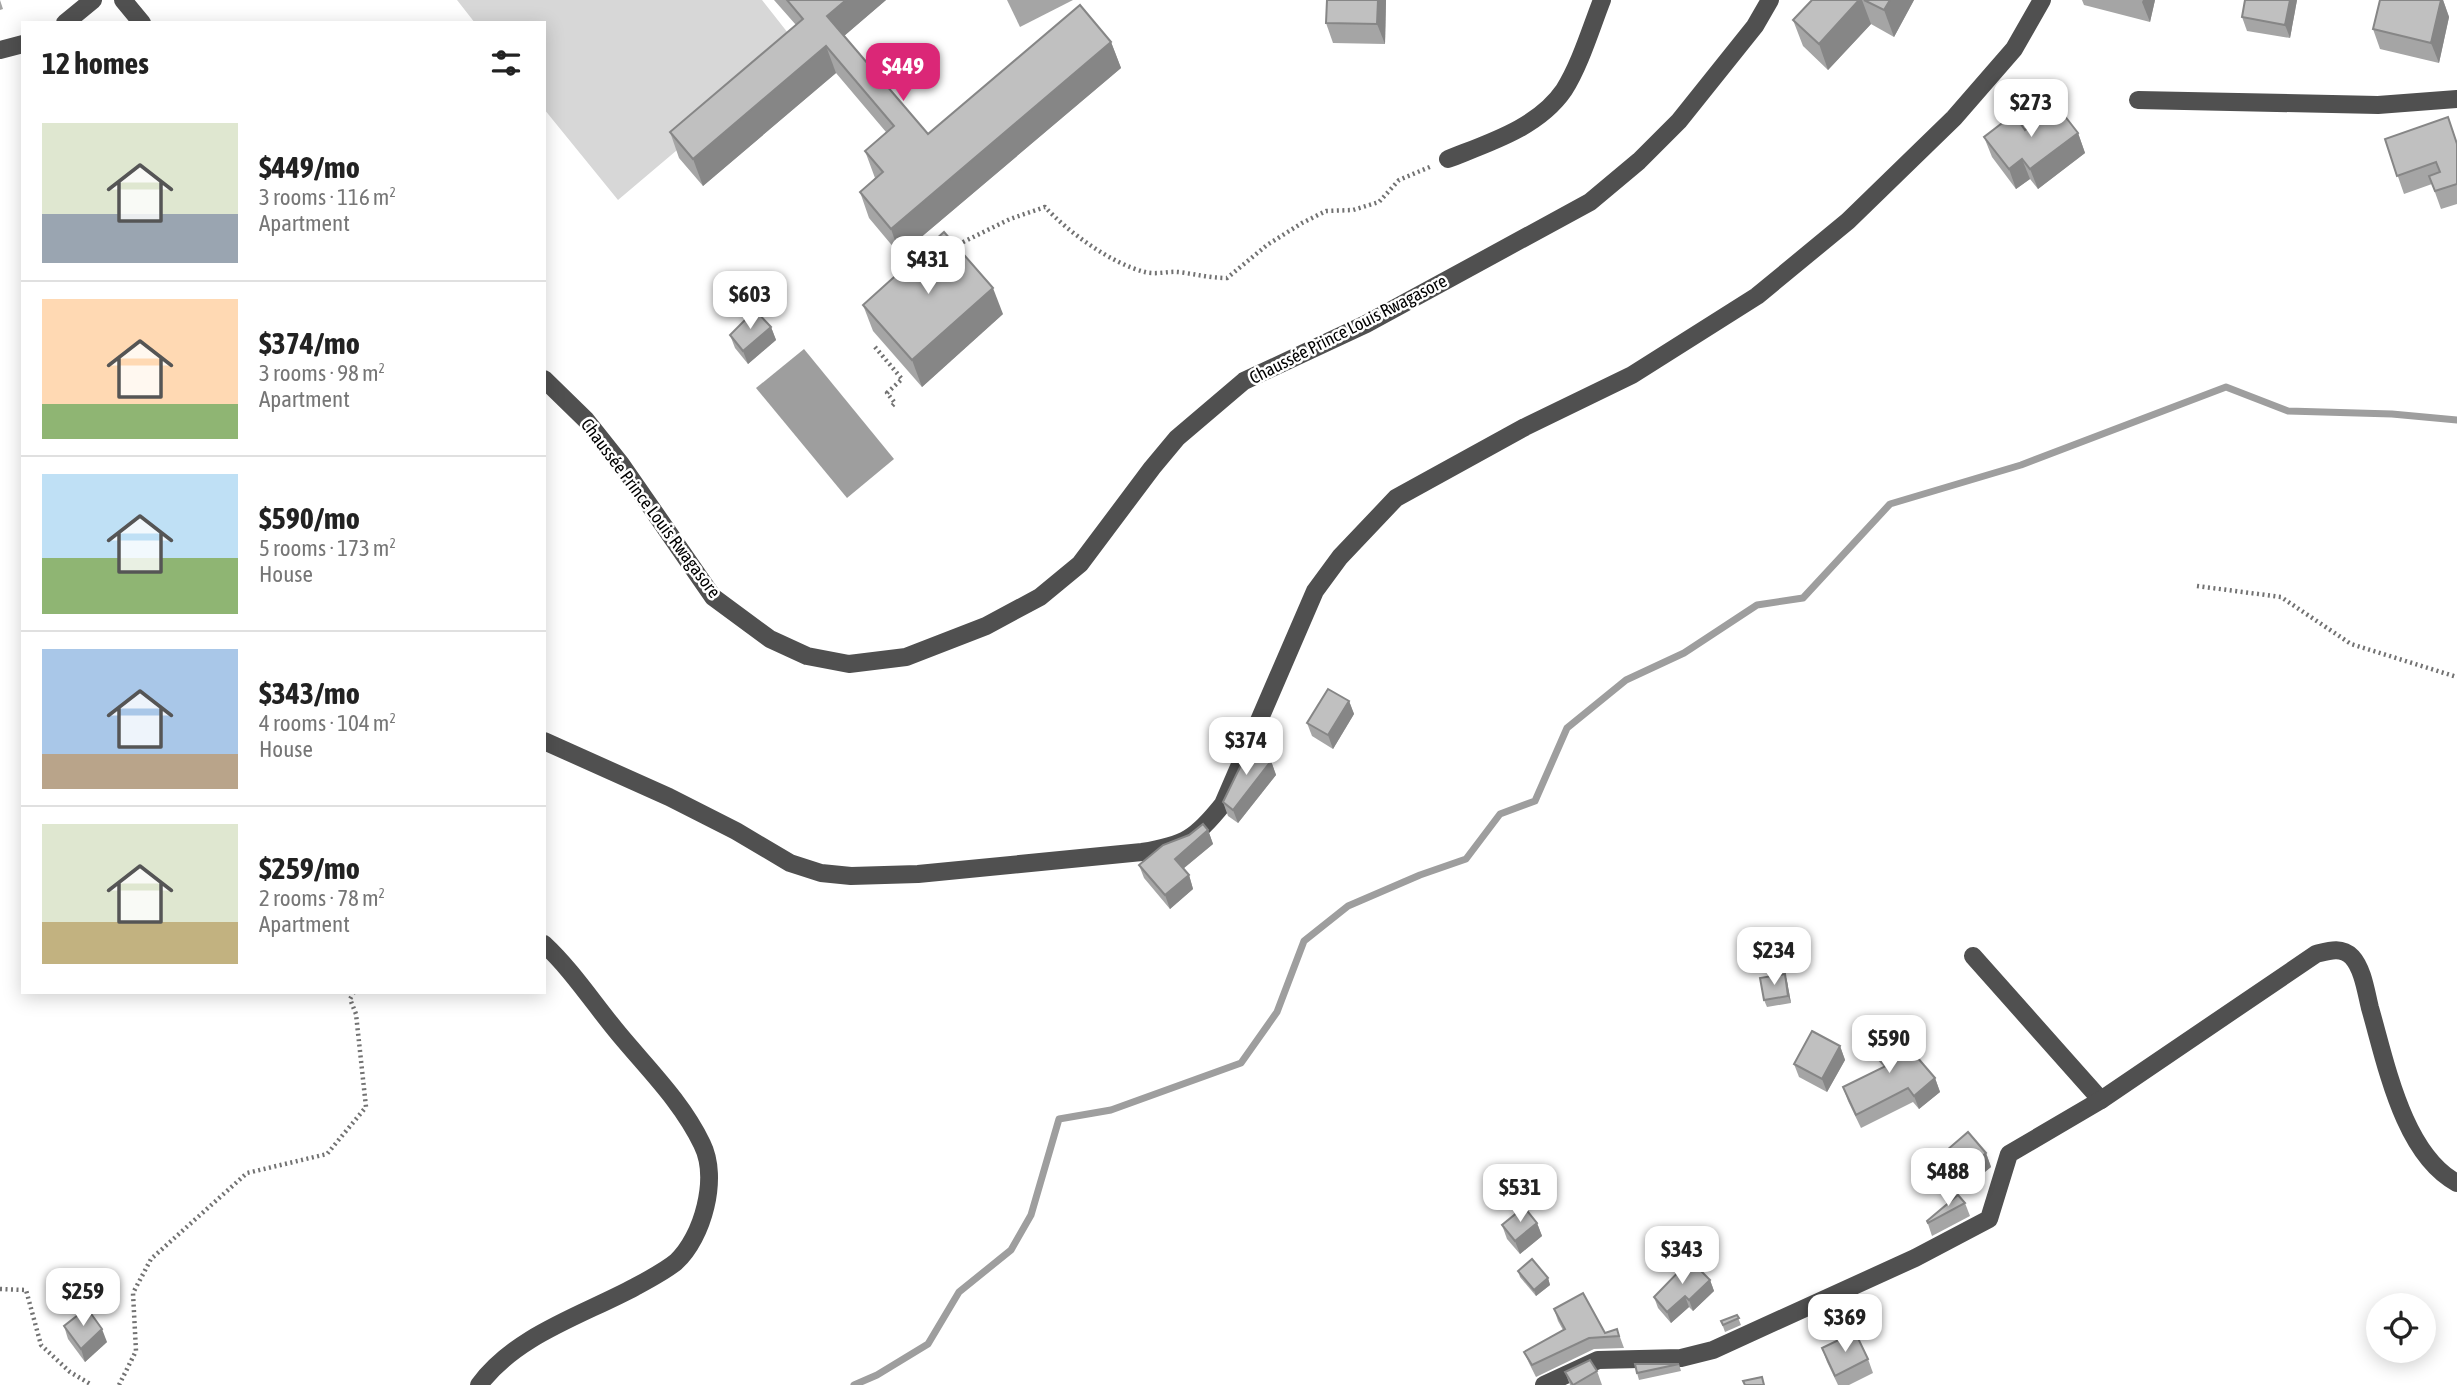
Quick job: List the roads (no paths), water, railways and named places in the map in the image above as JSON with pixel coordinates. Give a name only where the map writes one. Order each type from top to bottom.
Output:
[{"type":"street","points":[[67,21],[93,0]]},
{"type":"street","points":[[123,0],[140,21]]},
{"type":"street","points":[[1448,159],[1509,134],[1541,113],[1563,91],[1602,0]]},
{"type":"street","name":"Chaussée Prince Louis Rwagasore","points":[[546,381],[586,420],[621,464],[713,597],[771,639],[807,656],[849,664],[906,657],[985,626],[1040,597],[1080,564],[1177,438],[1244,381],[1366,324],[1590,202],[1639,161],[1679,121],[1755,26],[1770,0]]},
{"type":"street","points":[[546,742],[669,797],[736,831],[790,863],[821,873],[851,876],[918,874],[1142,852],[1170,847],[1191,838],[1223,804],[1315,591],[1347,549],[1396,498],[1525,427],[1632,375],[1757,296],[1848,220],[1954,118],[2014,49],[2042,0]]},
{"type":"street","points":[[0,50],[21,45]]},
{"type":"street","points":[[2138,100],[2378,105],[2457,99]]},
{"type":"street","points":[[479,1385],[513,1352],[637,1286],[676,1262],[696,1236],[706,1208],[709,1178],[704,1146],[680,1106],[546,946]]},
{"type":"street","points":[[1544,1385],[1598,1360],[1681,1358],[1713,1350],[1915,1258],[1989,1219],[2009,1154],[2102,1100],[2316,954],[2332,950],[2343,951],[2352,957],[2361,975],[2409,1130],[2428,1161],[2457,1183]]},
{"type":"street","points":[[1973,956],[2102,1100]]},
{"type":"waterway","points":[[854,1385],[877,1375],[928,1344],[959,1292],[1011,1250],[1031,1215],[1059,1119],[1111,1110],[1241,1063],[1277,1012],[1304,941],[1348,906],[1420,875],[1466,859],[1500,814],[1535,801],[1567,728],[1626,680],[1684,653],[1757,605],[1803,598],[1890,504],[2021,465],[2226,387],[2288,411],[2392,414],[2457,420]]}]
